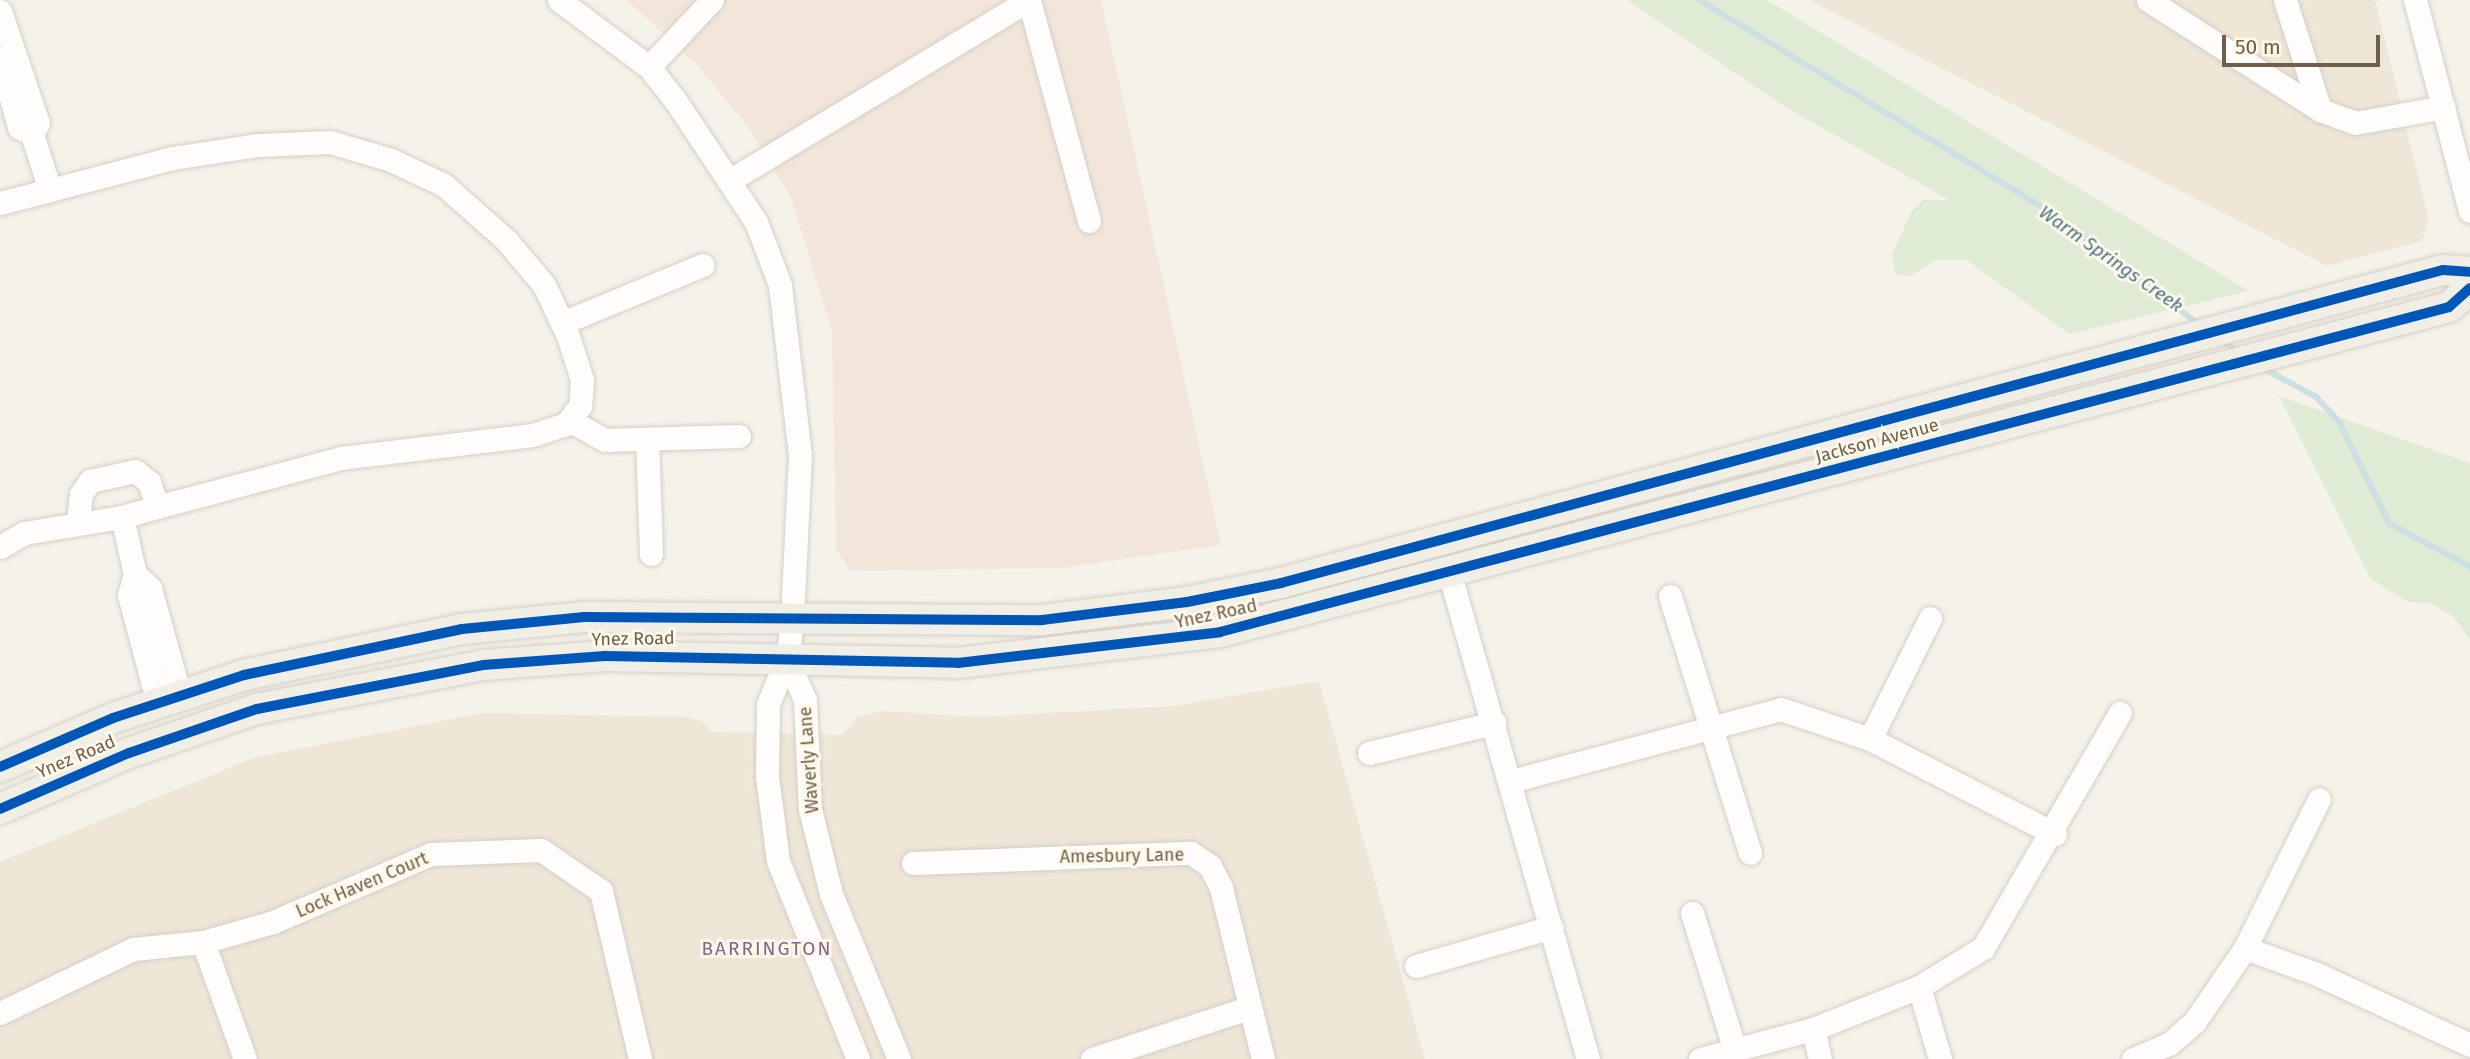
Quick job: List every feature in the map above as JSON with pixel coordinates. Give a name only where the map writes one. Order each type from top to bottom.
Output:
[{"type":"main road","name":"Jackson Avenue","points":[[1281,583],[2121,358],[2293,309],[2443,270],[2470,272]]},
{"type":"main road","name":"Jackson Avenue","points":[[1287,617],[2126,394],[2293,346],[2449,307],[2470,288]]},
{"type":"main road","points":[[1622,492],[1632,526]]},
{"type":"main road","name":"Ynez Road","points":[[0,767],[169,700],[356,649],[461,629],[584,617],[1042,620],[1281,583]]},
{"type":"main road","name":"Ynez Road","points":[[7,806],[186,732],[351,687],[483,665],[605,656],[1016,659],[1158,644],[1287,617]]},
{"type":"main road","points":[[7,806],[37,774],[161,725],[169,700]]},
{"type":"street","points":[[559,0],[649,67],[732,179],[766,246],[788,323],[800,455],[792,620],[787,659]]},
{"type":"street","points":[[649,67],[712,0]]},
{"type":"street","points":[[2148,0],[2320,110],[2356,123],[2444,107]]},
{"type":"street","points":[[2285,0],[2320,110]]},
{"type":"street","points":[[2415,0],[2470,211]]},
{"type":"street","points":[[732,179],[1030,2],[1088,221]]},
{"type":"street","points":[[0,11],[38,122],[32,134]]},
{"type":"street","points":[[0,59],[19,127],[32,134],[50,190]]},
{"type":"street","points":[[0,203],[172,159],[330,142],[391,160],[444,185],[507,241],[544,285],[562,323],[582,380],[580,406],[569,420],[533,435],[341,458],[122,517],[24,533],[0,547]]},
{"type":"street","points":[[562,323],[704,265]]},
{"type":"street","points":[[569,420],[605,440],[739,436]]},
{"type":"street","points":[[647,439],[651,554]]},
{"type":"street","points":[[79,522],[80,494],[90,481],[119,472],[135,471],[149,482],[157,507]]},
{"type":"street","points":[[122,517],[135,574],[150,588],[169,700]]},
{"type":"street","points":[[1450,575],[1511,781],[1588,1059]]},
{"type":"street","points":[[1670,596],[1707,725],[1750,853]]},
{"type":"street","points":[[1870,740],[1930,618]]},
{"type":"street","name":"Waverly Lane","points":[[787,659],[768,704],[767,776],[778,861],[858,1059]]},
{"type":"street","name":"Waverly Lane","points":[[787,659],[806,700],[810,809],[831,894],[899,1059]]},
{"type":"street","points":[[1511,781],[1707,725],[1781,709],[1870,740],[2055,834]]},
{"type":"street","points":[[1700,1059],[1813,1029],[1919,987],[1983,948],[2055,834],[2120,713]]},
{"type":"street","points":[[1369,753],[1494,723]]},
{"type":"street","points":[[2133,1059],[2169,1044],[2195,1021],[2245,948],[2319,799]]},
{"type":"street","name":"Lock Haven Court","points":[[0,1013],[133,949],[203,943],[273,922],[431,854],[541,850],[601,891],[640,1059]]},
{"type":"street","name":"Amesbury Lane","points":[[913,863],[1191,853],[1210,866],[1221,888],[1248,1008],[1263,1059]]},
{"type":"street","points":[[1692,913],[1735,1050]]},
{"type":"street","points":[[1416,966],[1552,927]]},
{"type":"street","points":[[203,943],[244,1059]]},
{"type":"street","points":[[2245,948],[2317,974],[2467,1045]]},
{"type":"street","points":[[1919,987],[1940,1059]]},
{"type":"street","points":[[1091,1059],[1248,1008]]},
{"type":"street","points":[[1813,1029],[1820,1059]]},
{"type":"shaded area","points":[[627,0],[1101,0],[1221,545],[1061,568],[850,571],[836,549],[832,331],[791,198],[751,131],[698,66]]},
{"type":"shaded area","points":[[1809,0],[2375,0],[2429,221],[2422,241],[2327,266]]},
{"type":"shaded area","name":"BARRINGTON","points":[[1319,681],[1425,1059],[0,1059],[0,862],[253,758],[482,713],[685,717],[702,721],[712,732],[842,735],[857,717],[881,711],[978,717],[1174,706]]},
{"type":"green space","points":[[1627,0],[1767,0],[2249,291],[2069,334],[1967,260],[1936,260],[1910,276],[1895,274],[1892,255],[1911,212],[1924,199],[1951,201],[1789,109]]},
{"type":"green space","points":[[2279,396],[2470,463],[2470,640],[2453,616],[2430,603],[2408,602],[2370,578]]},
{"type":"waterway","name":"Warm Springs Creek","points":[[1699,0],[2049,211],[2200,325]]},
{"type":"waterway","name":"Warm Springs Creek","points":[[2220,339],[2240,353]]},
{"type":"waterway","name":"Warm Springs Creek","points":[[2261,367],[2316,397],[2339,422],[2389,523],[2470,567]]},
{"type":"cycle path","points":[[0,767],[113,718],[244,675],[462,629],[584,617],[1042,620],[1187,602],[1281,583],[2443,270],[2470,272]]},
{"type":"cycle path","points":[[0,809],[129,753],[257,709],[483,665],[605,656],[958,663],[1220,632],[2449,307],[2470,288]]},
{"type":"district","name":"BARRINGTON","points":[[767,949]]}]
